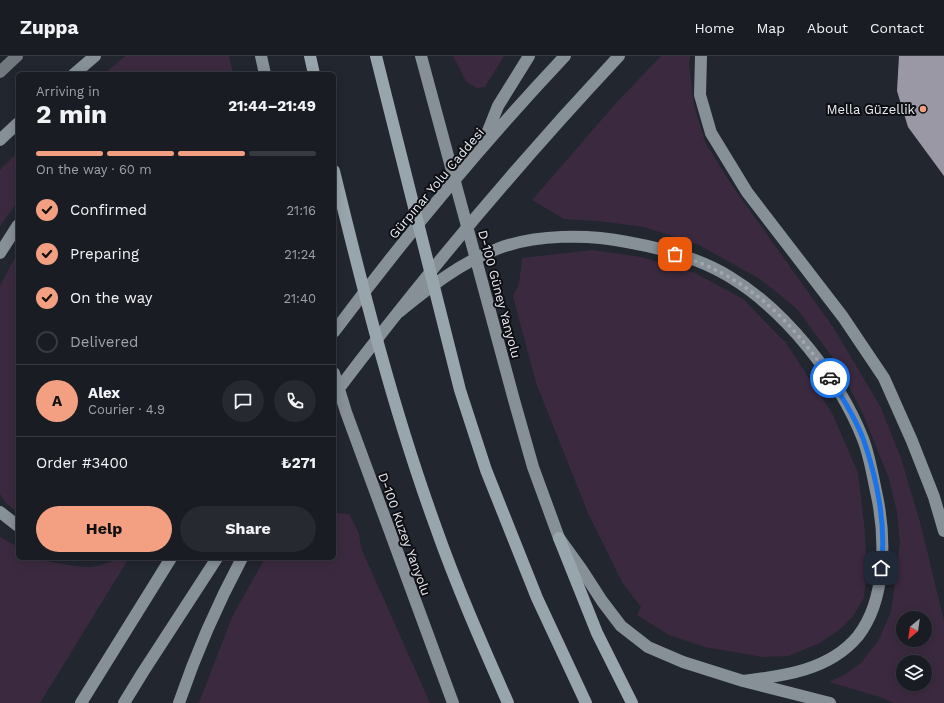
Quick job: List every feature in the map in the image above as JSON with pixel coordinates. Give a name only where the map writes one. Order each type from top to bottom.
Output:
[{"type":"highway","points":[[310,56],[314,72]]},
{"type":"highway","points":[[376,56],[460,390],[486,470],[534,591],[586,703]]},
{"type":"highway","points":[[336,179],[368,306],[434,523],[461,595],[508,703]]},
{"type":"highway","points":[[559,538],[597,633],[632,703]]},
{"type":"main road","points":[[76,72],[95,56]]},
{"type":"main road","points":[[261,56],[265,72]]},
{"type":"main road","points":[[480,151],[498,106],[529,56]]},
{"type":"main road","name":"Gürpınar Yolu Caddesi","points":[[336,329],[408,237],[480,151],[565,56]]},
{"type":"main road","points":[[336,392],[398,312],[519,166],[618,56]]},
{"type":"main road","points":[[701,56],[700,95],[710,133],[747,192],[843,317],[884,378],[912,441],[934,497],[944,531]]},
{"type":"main road","name":"D-100 Güney Yanyolu","points":[[422,57],[533,467],[559,538],[621,626],[648,647],[683,662],[743,681],[830,703]]},
{"type":"main road","points":[[0,140],[16,125]]},
{"type":"main road","points":[[0,253],[16,228]]},
{"type":"main road","points":[[398,312],[468,261],[500,248],[535,240],[570,237],[612,239],[649,246],[688,258],[728,275],[763,299],[787,322],[823,368],[843,398],[863,440],[882,522],[882,557],[878,590],[870,619],[851,642],[835,656],[807,669],[779,676],[743,681]]},
{"type":"main road","name":"D-100 Kuzey Yanyolu","points":[[336,380],[346,412],[452,701]]},
{"type":"main road","points":[[0,512],[16,524]]},
{"type":"main road","points":[[81,703],[170,560]]},
{"type":"main road","points":[[124,703],[216,560]]},
{"type":"main road","points":[[179,703],[197,653],[223,593],[241,560]]},
{"type":"street","points":[[0,72],[17,56]]},
{"type":"shaded area","points":[[125,56],[229,56],[233,72],[106,72]]},
{"type":"shaded area","points":[[453,56],[504,56],[485,87],[476,88],[466,81]]},
{"type":"shaded area","points":[[661,56],[690,56],[689,64],[694,105],[705,142],[731,184],[833,327],[880,406],[901,458],[921,526],[944,621],[944,703],[894,703],[880,697],[829,682],[844,675],[861,663],[878,641],[891,612],[900,543],[897,512],[889,479],[863,414],[838,365],[797,309],[760,279],[699,245],[644,227],[598,221],[564,219],[532,200],[617,102]]},
{"type":"shaded area","points":[[16,154],[16,204],[0,226],[0,170]]},
{"type":"shaded area","points":[[592,250],[641,257],[695,273],[743,299],[786,343],[833,415],[858,473],[864,523],[867,570],[864,598],[853,616],[839,630],[818,644],[788,656],[763,657],[705,647],[669,635],[637,615],[641,607],[622,582],[588,513],[536,383],[513,296],[519,284],[522,258]]},
{"type":"shaded area","points":[[16,256],[16,511],[7,504],[0,494],[0,286]]},
{"type":"shaded area","points":[[336,513],[349,514],[359,534],[361,548],[430,703],[199,703],[232,617],[264,560],[336,560]]},
{"type":"shaded area","points":[[0,537],[16,546],[16,560],[42,560],[91,567],[118,560],[128,560],[40,703],[0,703]]},
{"type":"building","name":"Mella Güzellik","points":[[899,56],[944,56],[944,176],[908,127],[897,91]]},
{"type":"way so far","points":[[675,254],[728,275],[763,299],[787,322],[830,378]]},
{"type":"place","name":"Mella Güzellik","points":[[923,109]]},
{"type":"route","points":[[830,378],[843,398],[863,440],[874,480],[882,522],[881,568]]}]
